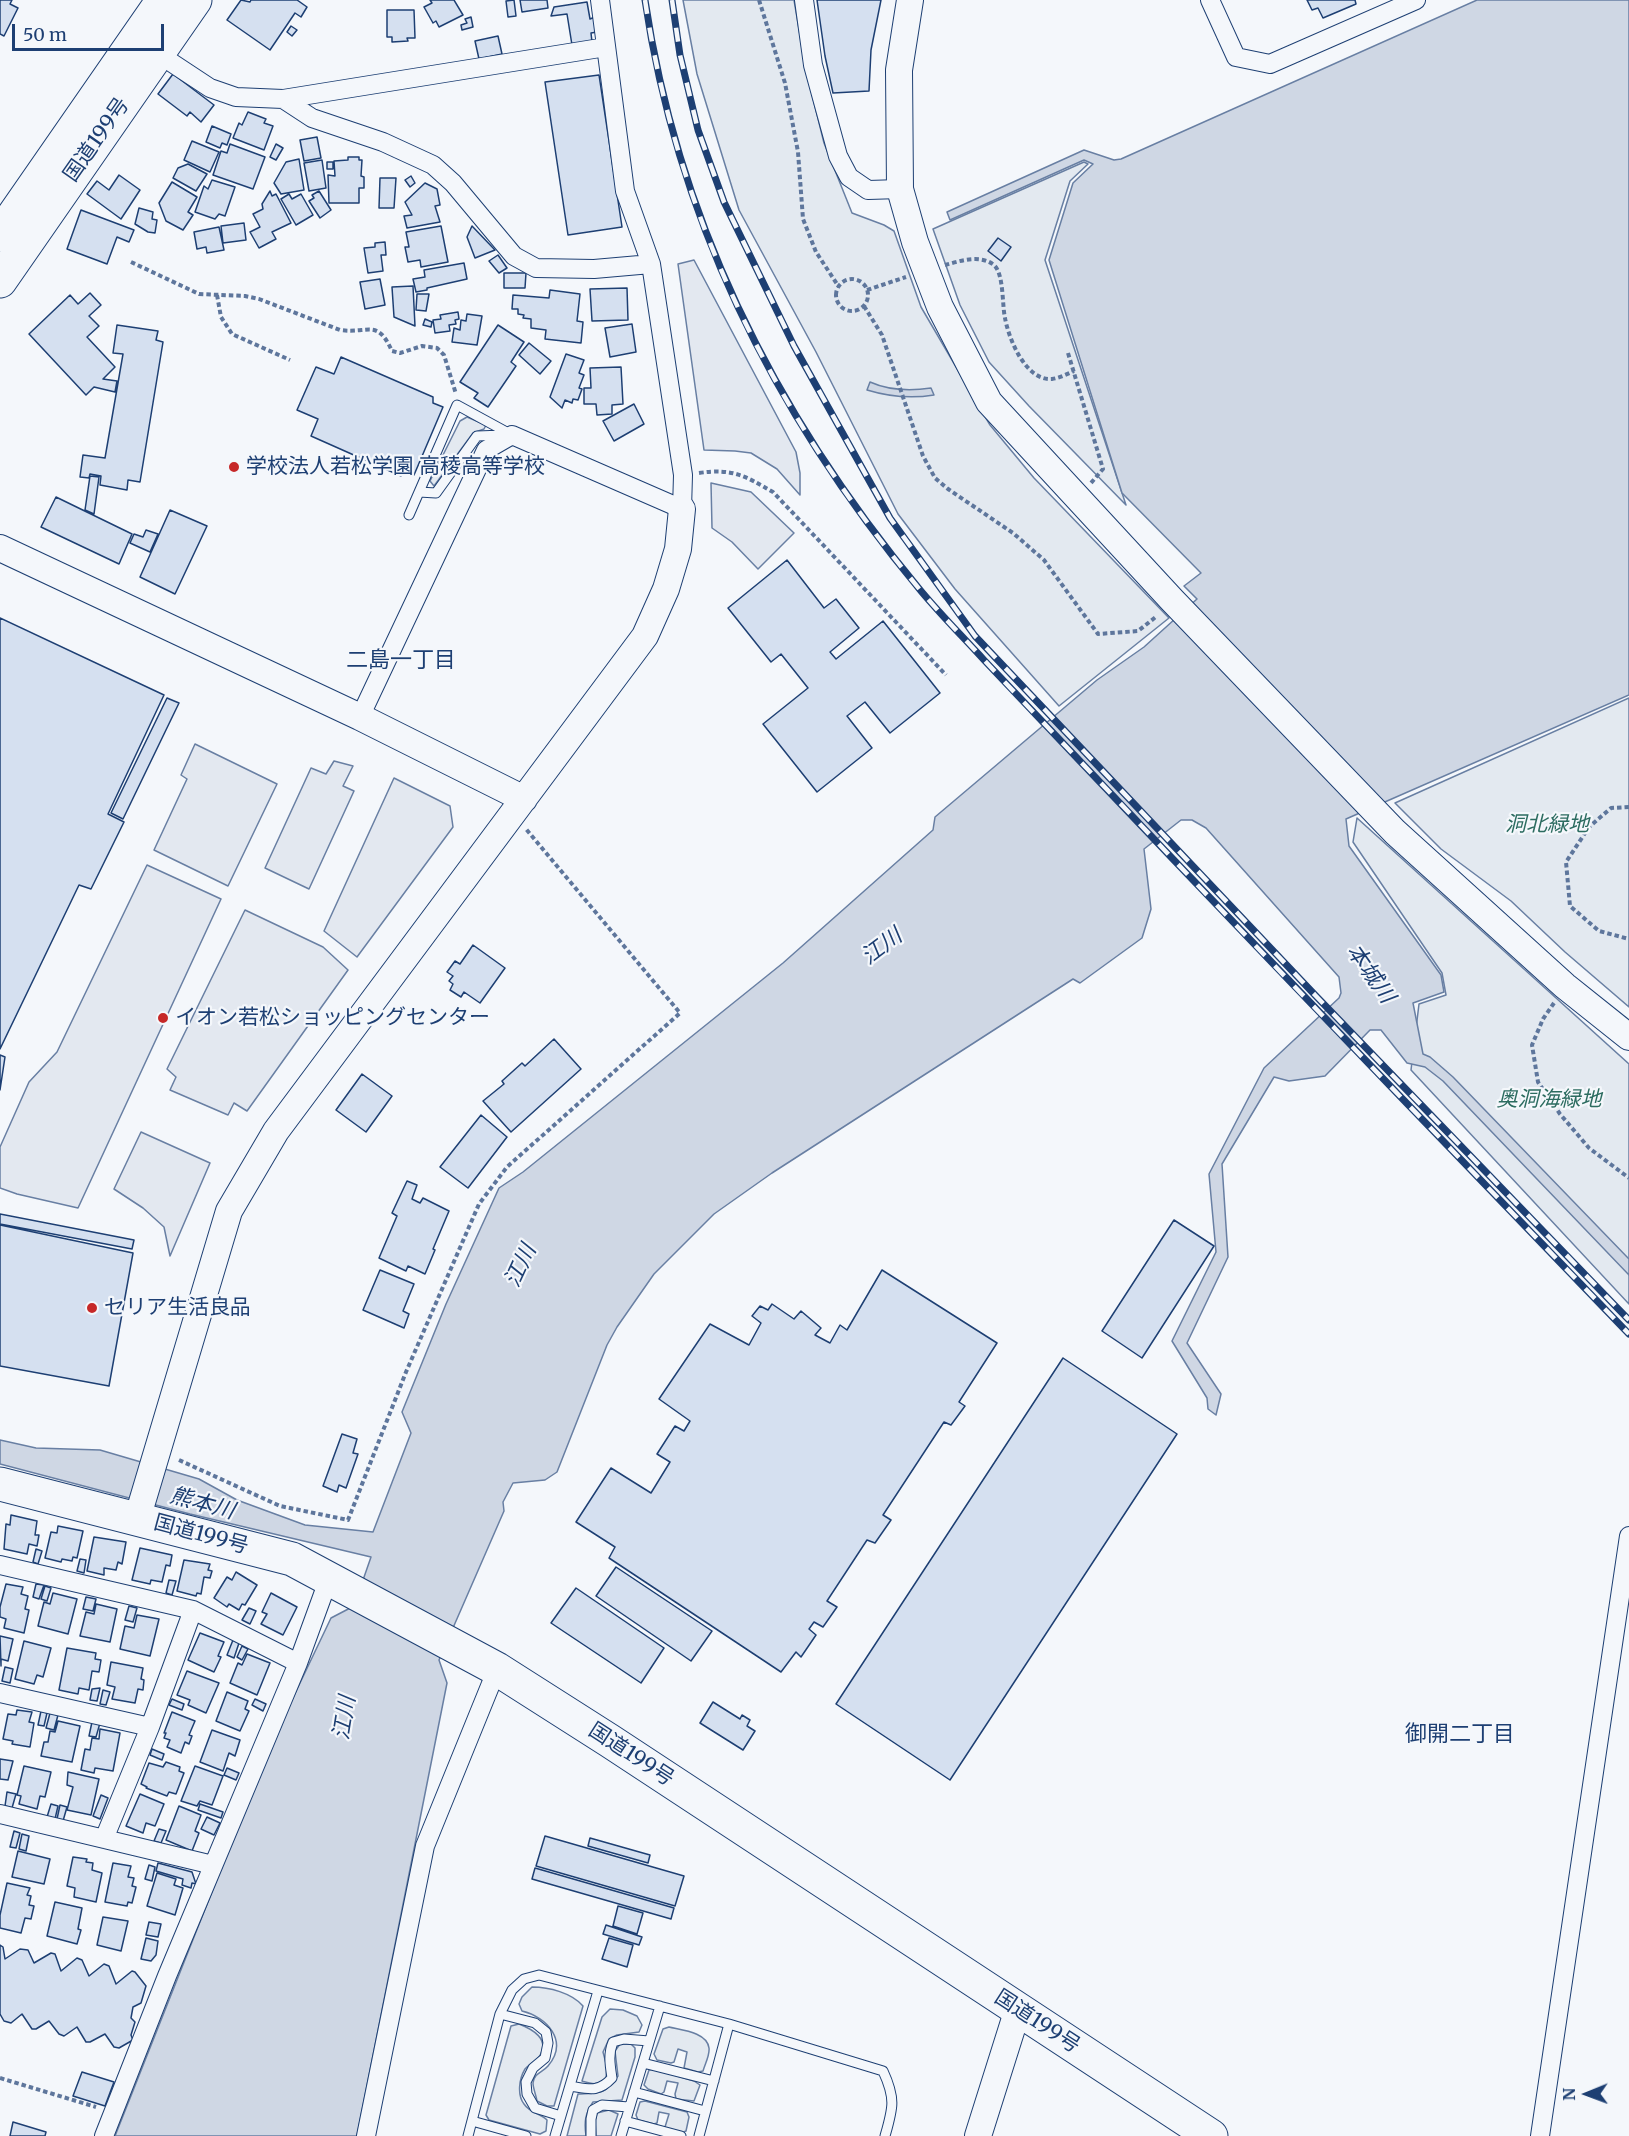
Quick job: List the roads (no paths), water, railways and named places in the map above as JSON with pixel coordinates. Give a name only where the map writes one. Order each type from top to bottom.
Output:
[{"type":"highway","name":"国道199号","points":[[0,235],[163,0]]},
{"type":"highway","name":"国道199号","points":[[0,281],[195,0]]},
{"type":"highway","name":"国道199号","points":[[1,1488],[137,1519],[292,1559],[335,1582],[491,1666],[610,1741],[1211,2136]]},
{"type":"street","points":[[137,1519],[229,1211],[276,1131],[645,636],[666,589],[678,549],[683,475],[651,264],[625,191],[600,0]]},
{"type":"street","points":[[804,0],[813,65],[838,156],[849,177],[868,190],[900,189]]},
{"type":"street","points":[[910,0],[899,70],[900,189],[915,242],[940,307],[989,402],[1165,608],[1395,832],[1565,986],[1629,1037]]},
{"type":"street","points":[[1210,0],[1236,57],[1270,64],[1416,0]]},
{"type":"street","points":[[157,52],[210,88],[236,97],[283,99],[606,47]]},
{"type":"street","points":[[283,99],[312,118],[383,142],[432,165],[453,183],[514,256],[536,268],[594,269],[651,264]]},
{"type":"street","points":[[360,717],[486,450],[512,435],[682,509]]},
{"type":"street","points":[[0,548],[360,717],[524,799]]},
{"type":"street","points":[[1540,2136],[1629,1536]]},
{"type":"street","points":[[0,1565],[193,1610],[298,1663]]},
{"type":"street","points":[[104,2136],[213,1865],[298,1663],[335,1582]]},
{"type":"street","points":[[104,1839],[150,1727],[193,1610]]},
{"type":"street","points":[[366,2136],[425,1846],[491,1666]]},
{"type":"street","points":[[0,1693],[150,1727]]},
{"type":"street","points":[[0,1814],[213,1865]]},
{"type":"street","points":[[978,2136],[1018,2009]]},
{"type":"lane","points":[[409,515],[457,405],[512,435]]},
{"type":"lane","points":[[419,492],[436,493],[477,436],[512,435]]},
{"type":"lane","points":[[468,2136],[500,2014],[512,1990],[524,1979],[539,1975],[729,2024],[883,2071],[892,2089],[893,2107],[885,2136]]},
{"type":"lane","points":[[555,2136],[598,1991]]},
{"type":"lane","points":[[621,2136],[660,2006]]},
{"type":"lane","points":[[500,2014],[535,2023],[546,2032],[548,2043],[545,2058],[533,2068],[526,2082],[527,2094],[535,2108],[561,2116]]},
{"type":"lane","points":[[699,2136],[729,2024]]},
{"type":"lane","points":[[570,2086],[594,2089],[603,2087],[612,2078],[610,2050],[613,2042],[624,2039],[650,2041]]},
{"type":"lane","points":[[643,2063],[714,2081]]},
{"type":"lane","points":[[634,2092],[705,2111]]},
{"type":"lane","points":[[591,2136],[593,2110],[602,2105],[629,2108]]},
{"type":"lane","points":[[472,2121],[526,2136]]},
{"type":"lane","points":[[625,2121],[681,2136]]},
{"type":"water","points":[[1477,0],[1629,0],[1629,695],[1346,819],[1349,846],[1441,975],[1444,992],[1413,1003],[1423,1054],[1430,1057],[1453,1077],[1629,1259],[1629,1275],[1443,1081],[1425,1067],[1407,1063],[1381,1030],[1370,1030],[1325,1076],[1289,1081],[1274,1077],[1222,1164],[1228,1257],[1187,1343],[1221,1394],[1216,1415],[1208,1409],[1207,1398],[1172,1341],[1216,1252],[1209,1174],[1264,1068],[1339,998],[1341,993],[1339,977],[1206,828],[1192,820],[1181,820],[1144,849],[1151,909],[1142,938],[1080,983],[1073,979],[772,1173],[714,1214],[654,1274],[617,1327],[607,1345],[557,1472],[545,1480],[513,1483],[503,1502],[504,1511],[439,1660],[447,1683],[357,2136],[115,2136],[269,1748],[331,1618],[354,1606],[371,1557],[190,1514],[0,1464],[0,1440],[36,1448],[100,1450],[199,1479],[237,1500],[305,1525],[373,1532],[411,1433],[402,1412],[446,1304],[499,1188],[523,1172],[783,963],[933,830],[935,817],[1097,680],[1144,647],[1197,599],[1184,586],[1201,573],[1122,493],[1049,260],[1073,183],[1093,164],[1084,160],[950,220],[947,212],[1084,150],[1114,160],[1121,159]]},
{"type":"water","points":[[870,382],[900,390],[931,388],[934,395],[900,397],[884,394],[867,390]]},
{"type":"railway","points":[[645,0],[660,83],[682,163],[709,240],[741,315],[779,387],[822,457],[869,525],[929,600],[984,660],[1629,1334]]},
{"type":"railway","points":[[672,0],[680,55],[698,130],[724,202],[794,346],[890,518],[975,636],[1315,995],[1629,1320]]},
{"type":"place","name":"学校法人若松学園 高稜高等学校","points":[[234,467]]},
{"type":"place","name":"イオン若松ショッピングセンター","points":[[163,1018]]},
{"type":"place","name":"セリア生活良品","points":[[92,1308]]},
{"type":"district","name":"二島一丁目","points":[[401,661]]},
{"type":"district","name":"御開二丁目","points":[[1460,1735]]},
{"type":"park label","name":"洞北緑地","points":[[1547,825]]},
{"type":"park label","name":"奥洞海緑地","points":[[1549,1100]]},
{"type":"water label","name":"江川","points":[[882,947]]},
{"type":"water label","name":"本城川","points":[[1370,974]]},
{"type":"water label","name":"江川","points":[[521,1266]]},
{"type":"water label","name":"熊本川","points":[[202,1504]]},
{"type":"water label","name":"江川","points":[[345,1718]]}]
